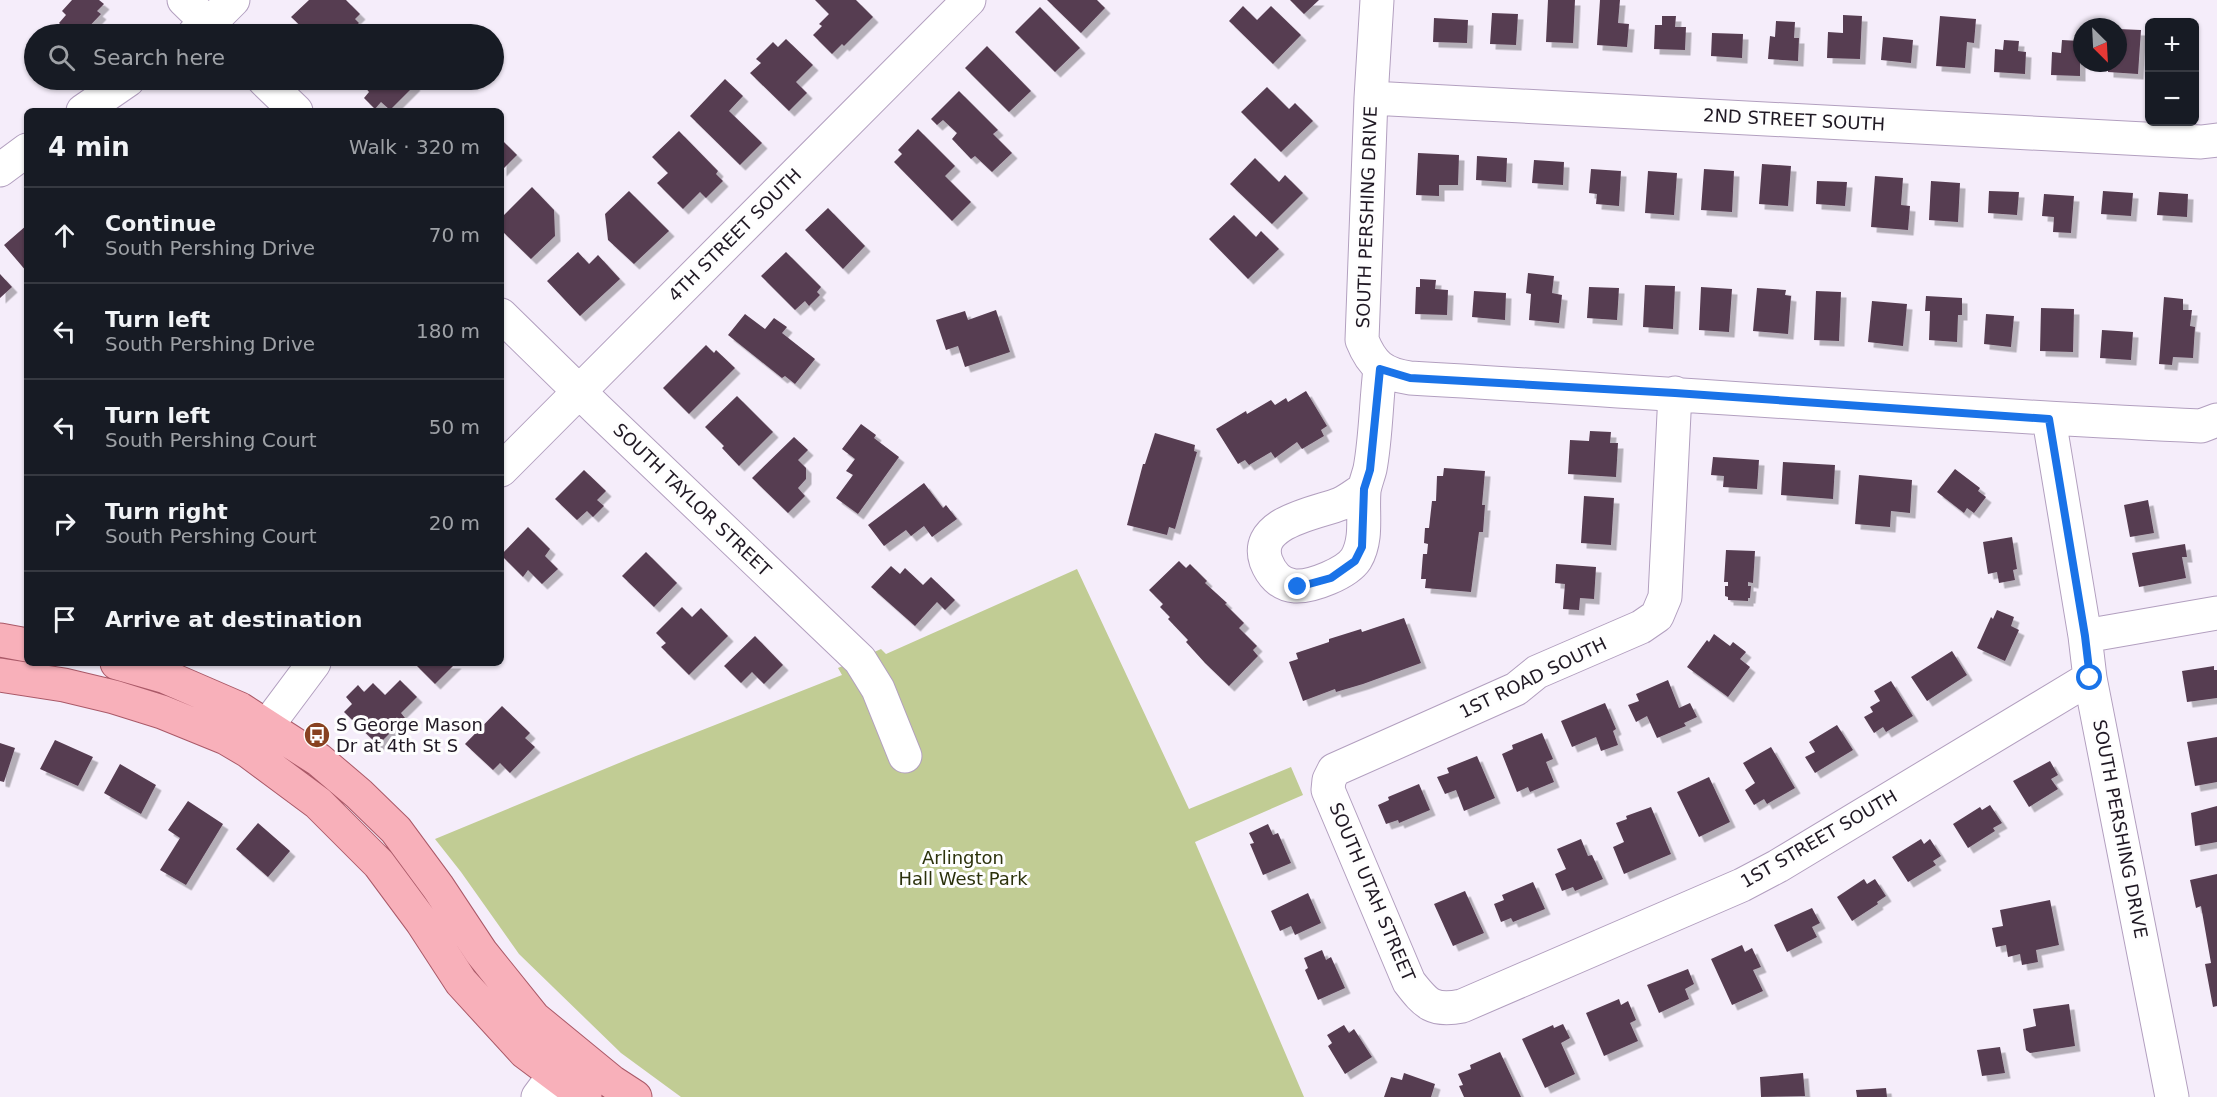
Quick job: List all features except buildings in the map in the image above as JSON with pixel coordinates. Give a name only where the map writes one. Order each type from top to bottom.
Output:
[{"type":"main road","points":[[0,640],[24,644]]},
{"type":"main road","points":[[127,666],[165,677],[240,709],[319,760],[359,794],[396,830],[438,887],[481,952],[534,1018],[555,1074]]},
{"type":"main road","points":[[0,675],[114,697],[226,738],[248,751],[318,802],[379,864],[407,900],[461,982],[525,1052],[585,1097]]},
{"type":"main road","points":[[555,1074],[635,1097]]},
{"type":"street","points":[[184,0],[202,24]]},
{"type":"street","points":[[213,24],[233,0]]},
{"type":"street","name":"4TH STREET SOUTH","points":[[504,467],[969,0]]},
{"type":"street","name":"SOUTH PERSHING DRIVE","points":[[1377,0],[1362,340],[1368,355],[1380,369]]},
{"type":"street","points":[[87,108],[113,90]]},
{"type":"street","points":[[274,90],[293,108]]},
{"type":"street","name":"2ND STREET SOUTH","points":[[1371,98],[2201,142],[2217,140]]},
{"type":"street","points":[[0,170],[24,152]]},
{"type":"street","name":"SOUTH TAYLOR STREET","points":[[504,318],[860,660],[878,689],[905,756]]},
{"type":"street","points":[[1364,489],[1370,470],[1380,369],[1410,378],[1675,393],[2049,419],[2201,426],[2217,420]]},
{"type":"street","name":"1ST ROAD SOUTH","points":[[1334,770],[1516,689],[1538,672],[1641,627],[1657,616],[1665,597],[1675,393]]},
{"type":"street","name":"SOUTH PERSHING DRIVE","points":[[2049,419],[2090,678],[2172,1097]]},
{"type":"street","points":[[2085,636],[2217,613]]},
{"type":"street","points":[[248,751],[312,666]]},
{"type":"street","name":"1ST STREET SOUTH","points":[[1433,1008],[1448,1009],[1462,1006],[1742,885],[1778,866],[2090,678]]},
{"type":"street","name":"SOUTH UTAH STREET","points":[[1334,770],[1329,780],[1328,790],[1408,982],[1433,1008]]},
{"type":"green space","name":"Arlington Hall West Park","points":[[1077,569],[1189,809],[1291,767],[1303,795],[1195,842],[1304,1097],[681,1097],[621,1053],[519,954],[435,839],[636,756],[842,675],[838,668],[881,649],[886,654]]},
{"type":"place","name":"S George Mason Dr at 4th St S","points":[[317,735]]},
{"type":"route","points":[[1298,587],[1331,578],[1355,561],[1362,547],[1364,489],[1370,470],[1380,369],[1410,378],[1675,393],[2049,419],[2090,678]]}]
